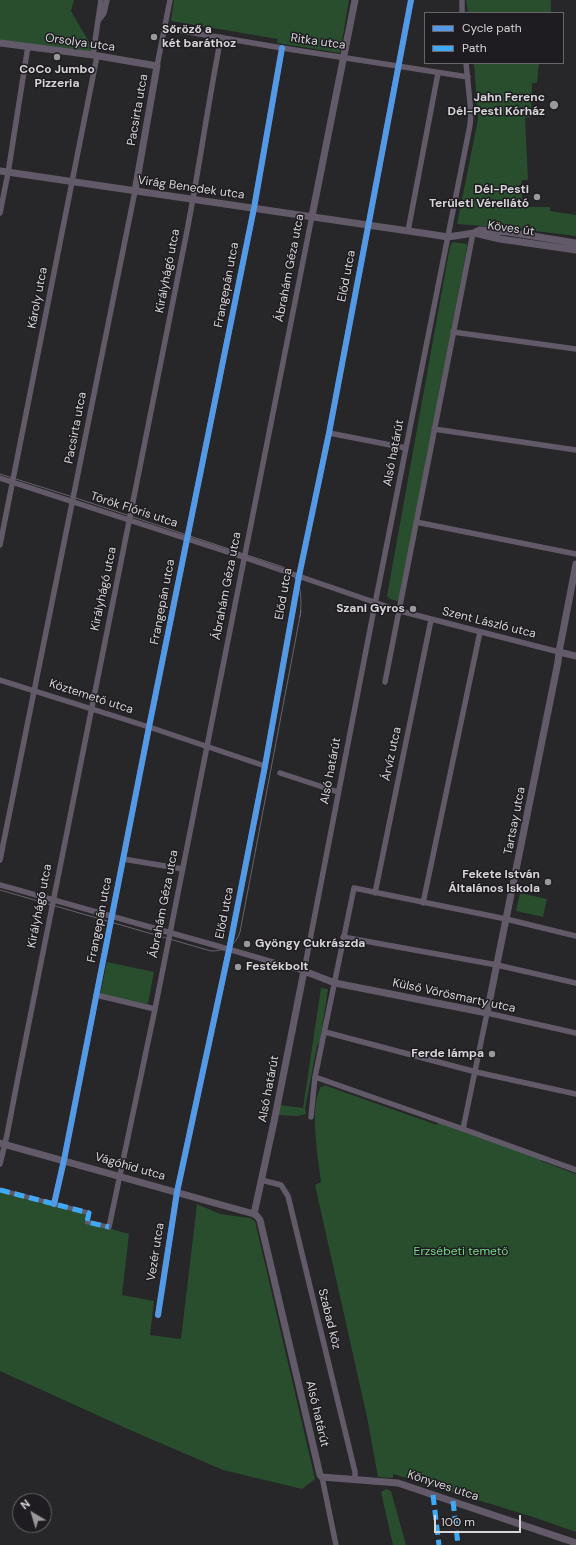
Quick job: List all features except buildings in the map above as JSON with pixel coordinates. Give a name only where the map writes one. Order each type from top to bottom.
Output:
[{"type":"street","name":"Károly utca","points":[[0,545],[73,182],[95,56],[101,0]]},
{"type":"street","name":"Károly utca","points":[[98,21],[104,13],[107,0]]},
{"type":"street","name":"Pacsirta utca","points":[[0,860],[135,191],[170,0]]},
{"type":"street","name":"Ábrahám Géza utca","points":[[109,1227],[155,1009],[243,557],[355,0]]},
{"type":"street","name":"Előd utca","points":[[177,1192],[230,950],[299,576],[329,433],[411,0]]},
{"type":"street","points":[[462,0],[462,12]]},
{"type":"street","name":"Ritka utca","points":[[165,28],[468,77]]},
{"type":"street","name":"Királyhágó utca","points":[[0,1164],[2,1143],[130,520],[193,199],[221,37]]},
{"type":"street","name":"Orsolya utca","points":[[0,43],[157,66]]},
{"type":"street","points":[[0,213],[8,173],[28,46]]},
{"type":"street","name":"Frangepán utca","points":[[54,1204],[254,208],[282,48]]},
{"type":"street","name":"Alsó határút","points":[[322,1477],[319,1471],[260,1220],[254,1214],[304,972],[375,602],[471,119],[466,64]]},
{"type":"street","points":[[408,231],[438,73]]},
{"type":"street","name":"Virág Benedek utca","points":[[0,172],[408,231],[448,236],[473,233]]},
{"type":"street","name":"Köves út","points":[[473,233],[480,230],[508,232],[524,239],[576,250]]},
{"type":"street","points":[[385,682],[473,233]]},
{"type":"street","name":"Köves út","points":[[524,239],[576,243]]},
{"type":"street","points":[[453,332],[576,349]]},
{"type":"street","points":[[434,429],[576,450]]},
{"type":"street","points":[[329,433],[406,448]]},
{"type":"street","name":"Török Flóris utca","points":[[0,478],[243,557],[399,611]]},
{"type":"street","points":[[416,522],[576,554]]},
{"type":"street","name":"Tartsay utca","points":[[463,1128],[476,1072],[558,662],[576,564]]},
{"type":"street","name":"Szent László utca","points":[[399,611],[576,656]]},
{"type":"street","name":"Árvíz utca","points":[[375,892],[431,620]]},
{"type":"street","points":[[423,903],[480,632]]},
{"type":"street","name":"Köztemető utca","points":[[0,680],[149,727],[265,766]]},
{"type":"street","points":[[280,773],[338,792]]},
{"type":"street","points":[[123,860],[183,869]]},
{"type":"street","points":[[0,885],[304,972]]},
{"type":"street","points":[[311,1117],[315,1077],[354,888],[506,919],[576,936]]},
{"type":"street","points":[[343,937],[497,965],[576,983]]},
{"type":"street","name":"Külső Vörösmarty utca","points":[[304,972],[335,983],[487,1013],[576,1034]]},
{"type":"street","points":[[96,995],[155,1009]]},
{"type":"street","points":[[324,1032],[476,1072],[576,1094]]},
{"type":"street","points":[[315,1077],[463,1128],[576,1170]]},
{"type":"street","name":"Vágóhíd utca","points":[[2,1143],[254,1214]]},
{"type":"street","name":"Szabad köz","points":[[261,1180],[281,1186],[288,1196],[353,1465],[355,1480]]},
{"type":"street","points":[[0,1190],[89,1213],[87,1222],[109,1227]]},
{"type":"street","name":"Vezér utca","points":[[158,1315],[177,1192]]},
{"type":"street","points":[[322,1477],[336,1545]]},
{"type":"street","name":"Könyves utca","points":[[322,1477],[398,1483],[576,1543]]},
{"type":"green space","points":[[0,0],[74,0],[71,11],[93,49],[93,55],[0,42]]},
{"type":"green space","points":[[174,0],[349,0],[340,53],[277,43],[278,39],[171,21]]},
{"type":"green space","points":[[466,0],[551,0],[551,12],[468,12]]},
{"type":"green space","points":[[474,64],[539,64],[537,83],[532,83],[531,117],[525,118],[528,180],[522,180],[521,185],[519,185],[519,191],[522,191],[522,199],[525,199],[525,207],[550,207],[550,211],[576,215],[576,236],[510,228],[457,224],[478,119]]},
{"type":"green space","points":[[453,242],[467,244],[467,247],[401,599],[397,601],[390,599],[387,596],[450,246]]},
{"type":"green space","points":[[520,893],[547,899],[543,917],[516,911]]},
{"type":"green space","points":[[107,962],[154,972],[148,1004],[100,995]]},
{"type":"green space","points":[[321,988],[328,989],[320,1041],[317,1046],[305,1109],[306,1114],[297,1116],[278,1115],[280,1105],[303,1108]]},
{"type":"green space","name":"Erzsébeti temető","points":[[324,1085],[437,1125],[438,1121],[541,1159],[541,1161],[576,1174],[576,1532],[533,1517],[393,1474],[393,1478],[378,1477],[367,1417],[315,1185],[321,1182],[315,1132],[317,1095],[321,1086],[324,1087]]},
{"type":"green space","points":[[0,1190],[89,1213],[87,1222],[129,1234],[122,1295],[154,1301],[150,1335],[181,1339],[197,1204],[220,1214],[250,1218],[255,1221],[315,1479],[302,1489],[223,1470],[0,1371]]},
{"type":"green space","points":[[386,1489],[391,1491],[406,1545],[393,1545],[381,1492]]},
{"type":"tram line","points":[[0,474],[283,567],[290,572],[298,583],[301,596],[300,617]]},
{"type":"tram line","points":[[0,890],[211,951],[225,949],[236,941],[240,932],[301,611]]},
{"type":"marked path","points":[[0,1190],[89,1213],[87,1222],[109,1227]]},
{"type":"marked path","points":[[433,1495],[439,1545]]},
{"type":"marked path","points":[[453,1501],[458,1545]]},
{"type":"cycle path","points":[[158,1315],[177,1192],[229,950],[265,766],[299,576],[329,433],[411,0]]},
{"type":"cycle path","points":[[54,1204],[254,208],[282,48]]},
{"type":"place","name":"Sőröző a két baráthoz","points":[[154,37]]},
{"type":"place","name":"CoCo Jumbo Pizzeria","points":[[57,57]]},
{"type":"place","name":"Jahn Ferenc Dél-Pesti Kórház","points":[[554,105]]},
{"type":"place","name":"Dél-Pesti Területi Vérellátó","points":[[537,197]]},
{"type":"place","name":"Szani Gyros","points":[[413,609]]},
{"type":"place","name":"Fekete István Általános Iskola","points":[[548,882]]},
{"type":"place","name":"Gyöngy Cukrászda","points":[[247,944]]},
{"type":"place","name":"Festékbolt","points":[[238,967]]},
{"type":"place","name":"Ferde lámpa","points":[[492,1054]]}]
